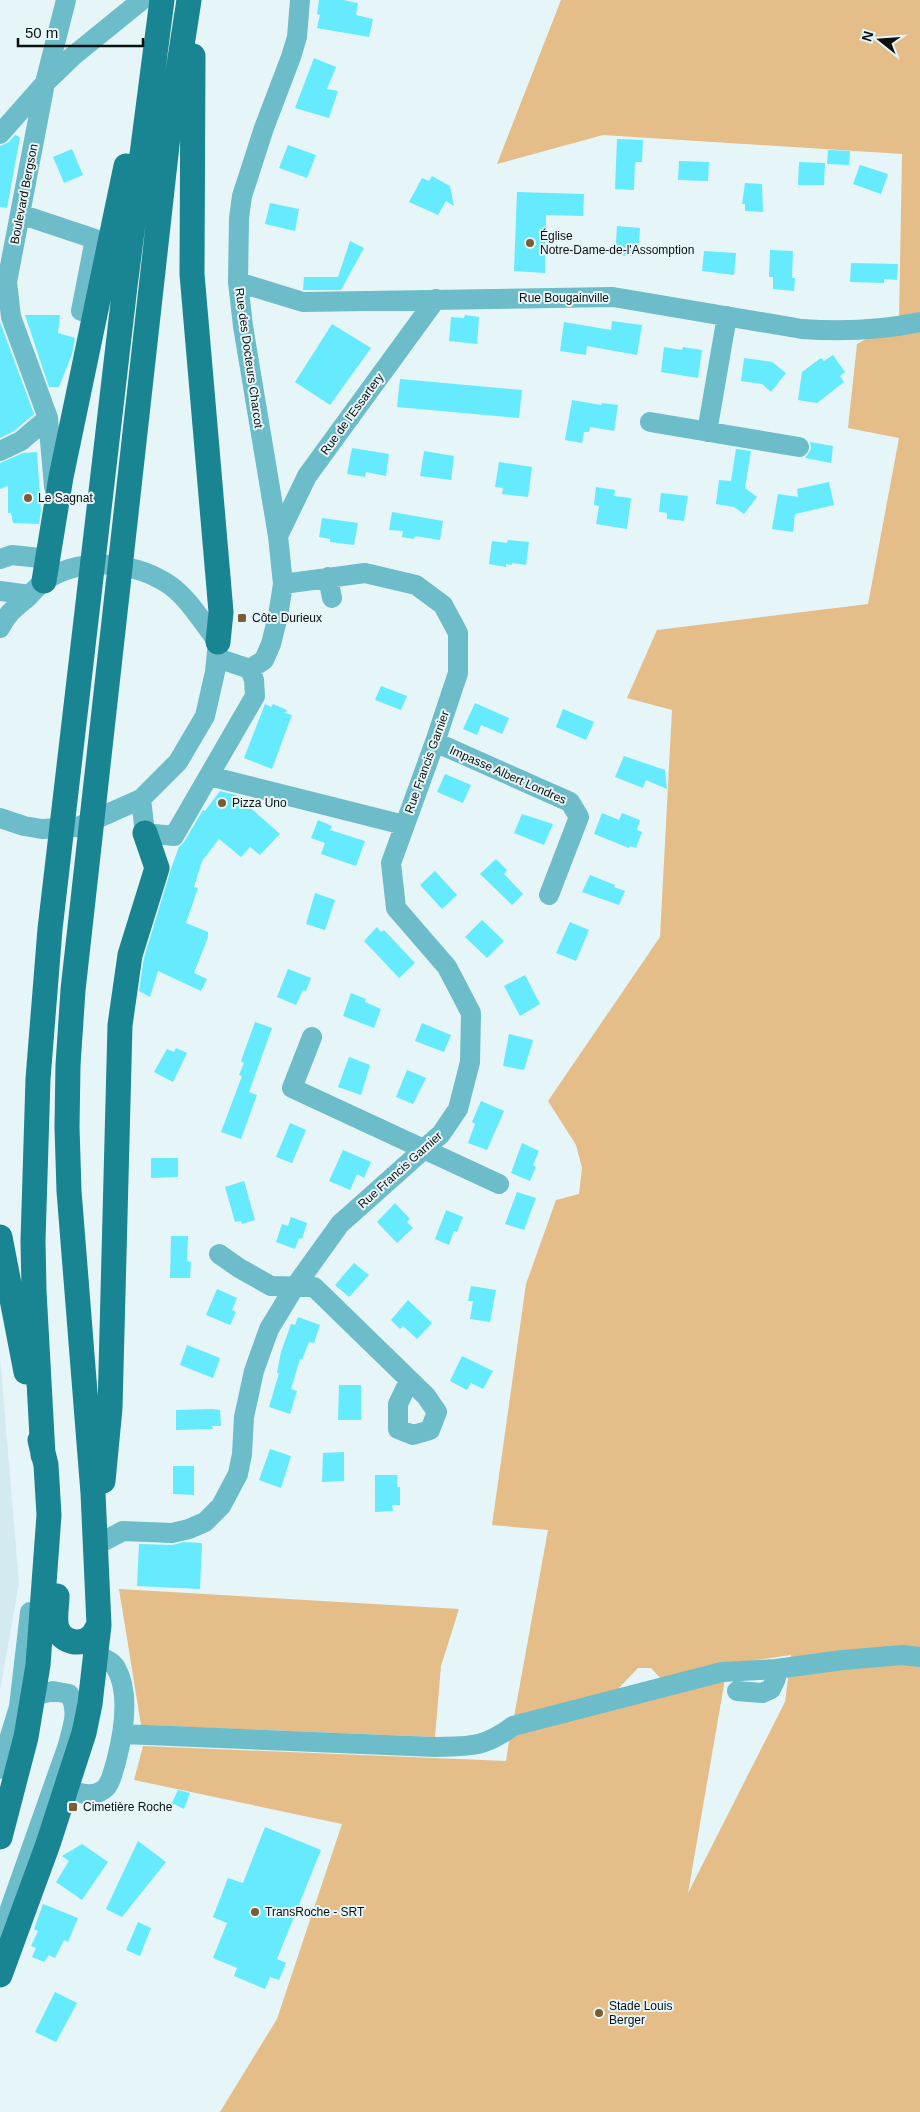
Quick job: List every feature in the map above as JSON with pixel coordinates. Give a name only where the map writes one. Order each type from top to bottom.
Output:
[{"type":"main road","points":[[41,578],[161,0]]},
{"type":"main road","points":[[0,1837],[20,1765],[26,1701],[38,1665],[49,1515],[34,1291],[33,1241],[38,1078],[50,929],[91,592],[125,286],[161,0]]},
{"type":"main road","points":[[0,1975],[84,1734],[90,1704],[99,1625],[96,1545],[69,1191],[68,1065],[73,990],[168,136],[190,0]]},
{"type":"main road","points":[[193,0],[192,274],[221,612],[218,650]]},
{"type":"main road","points":[[96,1545],[110,1408],[120,1025],[130,955],[157,868],[145,834]]},
{"type":"main road","points":[[0,1237],[45,1460],[59,1514],[57,1627],[64,1639],[82,1642],[92,1636],[99,1625]]},
{"type":"street","name":"Boulevard Bergson","points":[[56,509],[48,418],[5,313],[7,282],[45,83],[66,0]]},
{"type":"street","points":[[0,134],[45,83],[73,56],[142,0]]},
{"type":"street","name":"Rue des Docteurs Charcot","points":[[257,664],[271,644],[278,616],[282,584],[278,536],[252,388],[238,282],[239,218],[242,196],[264,128],[291,56],[296,37],[300,0]]},
{"type":"street","points":[[20,214],[95,239],[81,311]]},
{"type":"street","name":"Rue Bougainville","points":[[238,282],[303,302],[613,297],[802,329],[826,331],[873,329],[920,322]]},
{"type":"street","name":"Rue de l'Essartery","points":[[278,536],[307,476],[436,299]]},
{"type":"street","points":[[707,432],[726,316]]},
{"type":"street","points":[[0,451],[21,441],[48,418]]},
{"type":"street","points":[[650,422],[798,447]]},
{"type":"street","points":[[0,558],[12,555],[41,578]]},
{"type":"street","points":[[0,591],[72,568],[106,564],[141,570],[166,582],[189,604],[218,650],[257,664],[254,680],[255,696],[174,836],[145,834],[134,802]]},
{"type":"street","name":"Rue Francis Garnier","points":[[96,1545],[123,1532],[172,1533],[189,1529],[205,1522],[220,1506],[238,1474],[242,1454],[244,1417],[254,1371],[269,1330],[294,1288],[340,1224],[442,1134],[458,1109],[470,1062],[471,1013],[447,967],[396,908],[391,863],[458,673],[458,633],[443,605],[416,586],[365,574],[282,584]]},
{"type":"street","points":[[328,577],[332,598]]},
{"type":"street","points":[[0,628],[7,614],[41,578]]},
{"type":"street","points":[[0,818],[24,826],[42,829],[78,827],[134,802],[178,762],[205,716],[218,650]]},
{"type":"street","name":"Impasse Albert Londres","points":[[435,742],[570,802],[579,817],[549,895]]},
{"type":"street","points":[[209,776],[404,826]]},
{"type":"street","points":[[312,1037],[292,1088],[499,1184]]},
{"type":"street","points":[[219,1254],[271,1286],[314,1287],[410,1381]]},
{"type":"street","points":[[0,1286],[14,1307]]},
{"type":"street","points":[[123,1734],[435,1747],[463,1746],[488,1743],[513,1726],[722,1672],[776,1669],[902,1655],[920,1657]]},
{"type":"street","points":[[66,1789],[82,1794],[93,1794],[104,1790],[111,1779],[123,1734],[122,1686],[116,1667],[107,1660],[96,1656]]},
{"type":"street","points":[[737,1691],[762,1693],[771,1689],[776,1678],[776,1669]]},
{"type":"street","points":[[0,1769],[26,1701],[52,1691],[69,1694],[74,1703],[76,1714],[60,1772],[0,1937]]},
{"type":"shaded area","points":[[561,0],[920,0],[920,2112],[220,2112],[277,2019],[342,1824],[134,1780],[143,1746],[506,1761],[510,1735],[725,1679],[688,1893],[785,1702],[791,1655],[711,1667],[662,1680],[651,1668],[638,1668],[616,1691],[514,1717],[548,1530],[492,1525],[526,1284],[556,1200],[579,1194],[582,1168],[576,1145],[548,1101],[660,937],[672,710],[627,698],[657,630],[868,604],[899,438],[848,428],[857,344],[899,320],[902,154],[603,135],[497,164]]},
{"type":"shaded area","points":[[0,1356],[19,1583],[0,1691]]},
{"type":"shaded area","points":[[119,1589],[459,1609],[441,1666],[435,1737],[141,1725]]},
{"type":"building","points":[[319,0],[343,0],[358,3],[356,15],[373,19],[369,37],[317,28],[320,15],[317,14]]},
{"type":"building","points":[[314,58],[336,67],[327,89],[338,91],[329,118],[295,108]]},
{"type":"building","points":[[15,135],[20,137],[7,208],[0,207],[0,146],[9,142]]},
{"type":"building","points":[[617,139],[643,140],[642,162],[635,162],[634,190],[615,189]]},
{"type":"building","points":[[288,145],[316,155],[307,178],[279,168]]},
{"type":"building","points":[[72,149],[83,175],[64,183],[53,157]]},
{"type":"building","points":[[828,150],[850,151],[849,165],[827,164]]},
{"type":"building","points":[[679,161],[709,162],[708,181],[678,180]]},
{"type":"building","points":[[799,162],[825,163],[824,185],[798,185]]},
{"type":"building","points":[[860,165],[888,174],[881,194],[853,184]]},
{"type":"building","points":[[432,176],[450,186],[454,206],[446,201],[438,215],[409,202],[422,178],[429,181]]},
{"type":"building","points":[[745,183],[762,184],[763,212],[745,211],[745,204],[742,204]]},
{"type":"building","name":"Église Notre-Dame-de-l'Assomption","points":[[517,192],[584,194],[583,216],[546,215],[545,273],[514,271]]},
{"type":"building","points":[[270,203],[299,209],[295,231],[265,224]]},
{"type":"building","points":[[617,226],[640,228],[639,243],[636,243],[636,251],[632,256],[615,255]]},
{"type":"building","points":[[350,241],[364,248],[341,290],[303,290],[304,277],[338,277]]},
{"type":"building","points":[[770,250],[793,251],[792,278],[795,278],[794,291],[773,289],[773,277],[769,277]]},
{"type":"building","points":[[704,251],[736,253],[734,275],[702,271]]},
{"type":"building","points":[[851,263],[898,264],[897,280],[884,279],[884,283],[850,282]]},
{"type":"building","points":[[25,315],[60,315],[58,333],[75,338],[72,354],[59,387],[49,387]]},
{"type":"building","points":[[465,315],[479,317],[477,344],[449,341],[451,317],[464,318]]},
{"type":"building","points":[[612,321],[642,325],[637,355],[587,346],[586,355],[560,351],[564,322],[611,330]]},
{"type":"building","points":[[0,322],[34,414],[14,431],[0,438]]},
{"type":"building","points":[[332,324],[371,348],[330,405],[295,382]]},
{"type":"building","points":[[664,347],[682,350],[683,347],[702,350],[698,378],[661,372]]},
{"type":"building","points":[[833,355],[845,372],[840,376],[844,382],[817,403],[798,400],[802,372],[821,358],[824,361]]},
{"type":"building","points":[[744,358],[772,362],[786,373],[771,392],[762,384],[741,381]]},
{"type":"building","points":[[400,379],[522,390],[519,418],[397,407]]},
{"type":"building","points":[[572,400],[601,405],[602,403],[618,405],[614,431],[590,427],[589,432],[584,432],[582,443],[565,440]]},
{"type":"building","points":[[810,442],[833,446],[831,463],[805,458],[811,449]]},
{"type":"building","points":[[352,448],[389,454],[386,476],[366,472],[365,477],[347,474]]},
{"type":"building","points":[[736,449],[751,451],[745,488],[757,497],[744,514],[734,507],[716,504],[719,480],[731,481]]},
{"type":"building","points":[[424,451],[454,456],[451,480],[420,476]]},
{"type":"building","points":[[37,452],[41,511],[39,524],[13,523],[11,513],[8,513],[8,486],[0,489],[0,463],[23,453]]},
{"type":"building","points":[[499,462],[532,467],[528,497],[502,494],[503,488],[495,487]]},
{"type":"building","points":[[829,482],[834,505],[795,514],[793,532],[772,529],[778,494],[798,497],[797,489]]},
{"type":"building","points":[[596,487],[615,490],[614,496],[631,498],[627,529],[596,524],[599,506],[594,505]]},
{"type":"building","points":[[661,493],[688,496],[684,521],[667,519],[667,513],[659,512]]},
{"type":"building","points":[[392,512],[443,521],[440,540],[415,536],[414,539],[402,537],[403,531],[389,530]]},
{"type":"building","points":[[322,518],[358,523],[354,545],[330,542],[330,539],[319,537]]},
{"type":"building","points":[[508,540],[529,542],[526,565],[512,563],[512,565],[506,564],[506,567],[489,564],[492,541],[507,543]]},
{"type":"building","points":[[381,686],[407,696],[401,710],[375,700]]},
{"type":"building","points":[[475,703],[509,718],[502,734],[481,725],[477,735],[463,729]]},
{"type":"building","points":[[265,704],[271,707],[273,704],[287,710],[285,713],[292,715],[272,769],[244,758]]},
{"type":"building","points":[[563,709],[594,722],[586,740],[556,727]]},
{"type":"building","points":[[624,756],[665,770],[667,789],[646,780],[643,788],[615,777]]},
{"type":"building","points":[[445,774],[471,785],[463,803],[437,792]]},
{"type":"building","points":[[220,791],[236,795],[280,834],[260,855],[250,847],[241,857],[219,839],[202,861],[194,887],[198,888],[186,923],[208,932],[208,937],[194,973],[207,979],[201,991],[158,971],[150,997],[139,991],[144,958],[171,869],[179,847],[203,810],[205,811]]},
{"type":"building","points":[[602,813],[619,820],[622,813],[640,820],[637,830],[642,832],[636,848],[630,846],[629,848],[594,834]]},
{"type":"building","points":[[522,814],[553,824],[544,845],[514,833]]},
{"type":"building","points":[[318,820],[332,826],[330,830],[365,841],[356,866],[321,854],[325,843],[311,838]]},
{"type":"building","points":[[496,859],[507,870],[504,874],[523,894],[512,905],[480,874]]},
{"type":"building","points":[[435,871],[457,895],[442,909],[420,885]]},
{"type":"building","points":[[590,875],[625,891],[619,905],[582,892]]},
{"type":"building","points":[[315,893],[335,900],[325,930],[306,924]]},
{"type":"building","points":[[482,920],[504,941],[487,958],[465,937]]},
{"type":"building","points":[[570,922],[589,930],[576,961],[556,953]]},
{"type":"building","points":[[377,927],[381,932],[384,930],[415,963],[399,978],[364,941]]},
{"type":"building","points":[[288,969],[311,978],[306,991],[303,990],[296,1005],[277,997]]},
{"type":"building","points":[[525,975],[540,1004],[520,1016],[504,986]]},
{"type":"building","points":[[351,993],[366,999],[365,1002],[381,1009],[374,1028],[343,1016]]},
{"type":"building","points":[[255,1022],[272,1028],[249,1092],[257,1095],[241,1139],[221,1132],[242,1076],[239,1075],[244,1063],[241,1061]]},
{"type":"building","points":[[422,1023],[451,1035],[444,1052],[415,1041]]},
{"type":"building","points":[[509,1034],[533,1040],[524,1070],[503,1066]]},
{"type":"building","points":[[176,1048],[187,1053],[173,1082],[154,1072],[167,1049],[174,1052]]},
{"type":"building","points":[[349,1057],[370,1065],[361,1095],[338,1087]]},
{"type":"building","points":[[407,1070],[426,1078],[413,1104],[396,1097]]},
{"type":"building","points":[[481,1101],[504,1111],[487,1150],[468,1143],[475,1124],[472,1122]]},
{"type":"building","points":[[290,1123],[306,1130],[292,1163],[276,1157]]},
{"type":"building","points":[[522,1143],[539,1151],[533,1165],[536,1167],[530,1181],[511,1173]]},
{"type":"building","points":[[343,1150],[371,1162],[364,1178],[357,1174],[350,1190],[329,1181]]},
{"type":"building","points":[[151,1158],[178,1158],[178,1177],[151,1178]]},
{"type":"building","points":[[244,1181],[255,1220],[242,1224],[241,1221],[235,1222],[225,1187]]},
{"type":"building","points":[[517,1192],[536,1198],[524,1230],[505,1224]]},
{"type":"building","points":[[395,1203],[410,1219],[407,1222],[413,1228],[397,1243],[377,1222]]},
{"type":"building","points":[[446,1210],[463,1217],[457,1232],[454,1231],[449,1245],[435,1239]]},
{"type":"building","points":[[291,1217],[307,1223],[302,1239],[299,1238],[295,1249],[276,1242],[282,1224],[288,1226]]},
{"type":"building","points":[[171,1236],[188,1236],[187,1261],[191,1262],[190,1278],[170,1278]]},
{"type":"building","points":[[354,1263],[369,1275],[349,1297],[335,1285]]},
{"type":"building","points":[[471,1286],[496,1290],[490,1322],[470,1319],[473,1301],[468,1301]]},
{"type":"building","points":[[217,1289],[237,1298],[232,1310],[236,1312],[230,1325],[206,1315]]},
{"type":"building","points":[[408,1300],[432,1323],[417,1339],[403,1326],[400,1329],[391,1320]]},
{"type":"building","points":[[298,1317],[320,1325],[314,1343],[309,1342],[302,1360],[300,1359],[291,1389],[297,1391],[290,1414],[269,1407],[279,1373],[277,1373],[281,1352],[291,1324],[295,1325]]},
{"type":"building","points":[[187,1345],[220,1358],[213,1378],[180,1365]]},
{"type":"building","points":[[462,1356],[493,1371],[483,1389],[471,1383],[467,1390],[450,1381]]},
{"type":"building","points":[[339,1385],[361,1385],[361,1420],[338,1420]]},
{"type":"building","points":[[176,1410],[220,1410],[221,1426],[212,1426],[213,1429],[176,1430]]},
{"type":"building","points":[[270,1449],[291,1456],[281,1488],[259,1480]]},
{"type":"building","points":[[344,1452],[344,1481],[322,1482],[323,1453]]},
{"type":"building","points":[[173,1466],[194,1466],[194,1495],[173,1494]]},
{"type":"building","points":[[375,1475],[397,1475],[397,1487],[400,1487],[400,1505],[392,1505],[393,1511],[375,1512]]},
{"type":"building","points":[[184,1542],[202,1543],[200,1589],[137,1586],[139,1544],[172,1545]]},
{"type":"building","points":[[178,1790],[190,1793],[184,1809],[172,1803]]},
{"type":"building","name":"TransRoche - SRT","points":[[265,1827],[321,1850],[277,1959],[286,1963],[279,1980],[270,1977],[265,1989],[234,1976],[237,1968],[213,1958],[227,1923],[213,1917],[228,1878],[243,1883]]},
{"type":"building","points":[[138,1841],[166,1862],[122,1917],[106,1909]]},
{"type":"building","points":[[82,1844],[108,1862],[82,1900],[56,1882],[69,1861],[62,1856]]},
{"type":"building","points":[[43,1904],[78,1918],[68,1942],[64,1940],[55,1958],[49,1955],[44,1962],[32,1957],[36,1948],[31,1946],[38,1931],[34,1929]]},
{"type":"building","points":[[138,1922],[151,1928],[140,1956],[126,1950]]},
{"type":"building","points":[[55,1992],[77,2003],[56,2042],[35,2032]]},
{"type":"place","name":"Église Notre-Dame-de-l'Assomption","points":[[530,243]]},
{"type":"place","name":"Le Sagnat","points":[[28,498]]},
{"type":"place","name":"Côte Durieux","points":[[242,618]]},
{"type":"place","name":"Pizza Uno","points":[[222,803]]},
{"type":"place","name":"Cimetière Roche","points":[[73,1807]]},
{"type":"place","name":"TransRoche - SRT","points":[[255,1912]]},
{"type":"place","name":"Stade Louis Berger","points":[[599,2013]]}]
